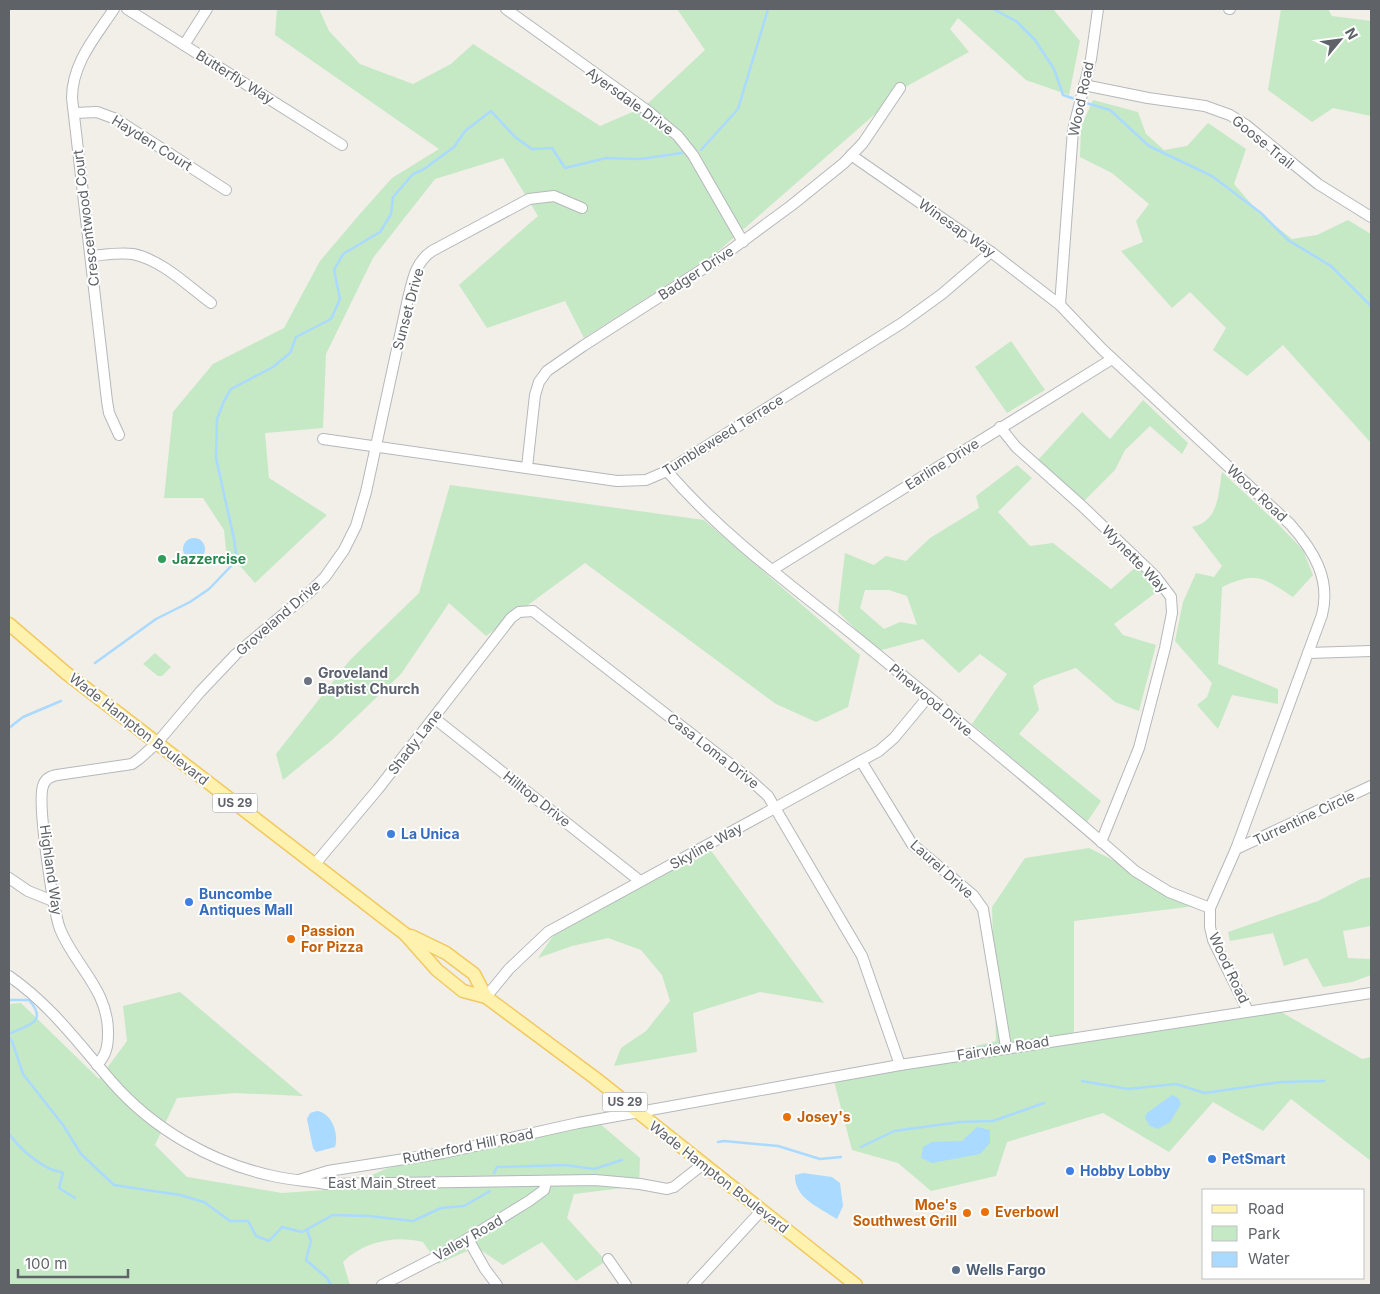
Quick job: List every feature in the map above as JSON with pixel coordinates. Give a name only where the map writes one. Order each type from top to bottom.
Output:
[{"type":"main road","name":"Wade Hampton Boulevard","points":[[12,629],[405,934],[437,970],[464,991],[486,997],[637,1112],[856,1285]]},
{"type":"main road","name":"Wade Hampton Boulevard","points":[[405,934],[446,953],[474,974],[486,997]]},
{"type":"street","name":"Crescentwood Court","points":[[114,9],[78,64],[72,87],[107,401],[119,436]]},
{"type":"street","name":"Butterfly Way","points":[[127,9],[342,144]]},
{"type":"street","points":[[184,45],[207,9]]},
{"type":"street","name":"Ayersdale Drive","points":[[506,9],[648,111],[678,136],[693,154],[743,242]]},
{"type":"street","name":"Wood Road","points":[[1098,9],[1084,85],[1073,130],[1060,305],[1074,322],[1112,359],[1290,524],[1310,549],[1323,576],[1326,597],[1322,615],[1236,849],[1210,908],[1210,927],[1213,940],[1248,1011]]},
{"type":"street","name":"Goose Trail","points":[[1084,85],[1148,98],[1205,106],[1230,115],[1246,125],[1318,184],[1371,217]]},
{"type":"street","name":"Badger Drive","points":[[527,467],[534,395],[539,382],[547,371],[743,242],[851,155],[872,132],[900,88]]},
{"type":"street","name":"Hayden Court","points":[[74,113],[97,112],[116,119],[226,190]]},
{"type":"street","name":"Winesap Way","points":[[851,155],[991,252],[1060,305]]},
{"type":"street","name":"Sunset Drive","points":[[376,446],[410,288],[421,260],[432,251],[529,199],[554,196],[582,208]]},
{"type":"street","name":"Tumbleweed Terrace","points":[[323,439],[625,482],[646,480],[667,471],[902,323],[942,294],[991,252]]},
{"type":"street","points":[[90,256],[123,253],[140,256],[164,268],[211,303]]},
{"type":"street","name":"Earline Drive","points":[[772,570],[1112,359]]},
{"type":"street","name":"Wynette Way","points":[[1000,427],[1016,446],[1155,576],[1171,597],[1172,613],[1165,648],[1139,748],[1101,842]]},
{"type":"street","name":"Groveland Drive","points":[[157,743],[220,669],[310,592],[337,561],[360,514],[376,446]]},
{"type":"street","name":"Pinewood Drive","points":[[667,471],[702,510],[772,570],[1152,884],[1210,908]]},
{"type":"street","name":"Casa Loma Drive","points":[[512,618],[524,610],[536,613],[747,777],[768,796],[862,956],[900,1065]]},
{"type":"street","name":"Shady Lane","points":[[315,864],[434,718],[512,618]]},
{"type":"street","points":[[1308,653],[1371,650]]},
{"type":"street","name":"Skyline Way","points":[[486,997],[509,969],[548,932],[861,761],[894,738],[928,698]]},
{"type":"street","name":"Hilltop Drive","points":[[434,718],[640,881]]},
{"type":"street","name":"Highland Way","points":[[97,1065],[104,1058],[108,1044],[108,1021],[105,1004],[66,941],[53,901],[43,806],[44,783],[49,778],[57,775],[132,764],[157,743]]},
{"type":"street","name":"Laurel Drive","points":[[861,761],[912,844],[973,895],[983,909],[1006,1047]]},
{"type":"street","name":"Turrentine Circle","points":[[1236,849],[1371,786]]},
{"type":"street","points":[[9,878],[28,891],[53,901]]},
{"type":"street","name":"East Main Street","points":[[9,976],[36,996],[54,1014],[97,1065],[139,1108],[162,1126],[199,1149],[248,1170],[279,1178],[343,1185],[612,1181],[666,1189],[674,1187],[702,1165]]},
{"type":"street","name":"Fairview Road","points":[[637,1112],[699,1103],[1006,1047],[1371,993]]},
{"type":"street","name":"Rutherford Hill Road","points":[[299,1180],[328,1172],[442,1153],[637,1112]]},
{"type":"street","name":"Valley Road","points":[[382,1285],[468,1239],[529,1201],[544,1190],[546,1182]]},
{"type":"street","points":[[693,1285],[761,1211]]},
{"type":"street","points":[[468,1239],[485,1269],[497,1285]]},
{"type":"street","points":[[608,1259],[626,1285]]},
{"type":"green space","points":[[277,9],[319,9],[329,31],[360,64],[413,84],[451,64],[473,44],[600,126],[644,107],[705,50],[677,9],[1053,9],[1080,41],[1069,95],[1026,80],[958,18],[950,29],[969,52],[907,86],[715,254],[584,338],[565,301],[487,328],[459,285],[538,216],[503,158],[435,179],[373,258],[326,354],[323,428],[265,433],[269,478],[327,515],[255,583],[226,550],[224,530],[203,498],[164,498],[173,412],[213,364],[284,328],[320,261],[359,215],[392,178],[439,149],[275,35]]},
{"type":"green space","points":[[1281,9],[1328,9],[1332,16],[1371,21],[1371,116],[1333,108],[1312,122],[1268,90]]},
{"type":"green space","points":[[1093,100],[1138,112],[1146,134],[1164,150],[1187,146],[1208,123],[1246,149],[1234,184],[1260,214],[1292,239],[1317,235],[1348,220],[1371,234],[1371,443],[1283,345],[1247,376],[1213,350],[1226,328],[1190,292],[1172,308],[1121,251],[1143,242],[1136,221],[1149,204],[1112,173],[1080,157],[1081,127]]},
{"type":"green space","points":[[1011,341],[1045,390],[1007,413],[975,367]]},
{"type":"green space","points":[[1143,400],[1188,443],[1182,454],[1150,426],[1125,450],[1115,470],[1083,502],[1038,460],[1082,412],[1110,439]]},
{"type":"green space","points":[[1017,465],[1032,478],[998,512],[1030,546],[1053,543],[1111,589],[1137,566],[1158,591],[1114,624],[1123,635],[1156,645],[1139,711],[1115,702],[1076,668],[1041,680],[1033,686],[1039,710],[1019,734],[1101,801],[1087,822],[972,724],[1007,674],[980,654],[959,673],[923,639],[878,651],[838,612],[845,553],[874,565],[886,556],[906,561],[930,538],[979,508],[976,496]],"holes":[[[865,590],[889,590],[907,596],[917,625],[900,622],[884,629],[860,608]]]},
{"type":"green space","points":[[1222,472],[1303,550],[1313,575],[1293,597],[1259,578],[1244,579],[1222,587],[1218,664],[1278,689],[1278,704],[1232,695],[1218,729],[1197,705],[1207,697],[1212,683],[1175,641],[1183,602],[1196,573],[1214,577],[1222,566],[1192,527],[1208,519],[1216,506]]},
{"type":"green space","points":[[450,485],[704,520],[860,655],[848,707],[816,722],[776,704],[585,563],[486,636],[449,603],[401,674],[332,740],[283,780],[276,754],[350,660],[419,593]]},
{"type":"green space","points":[[155,653],[171,667],[162,676],[158,676],[143,664]]},
{"type":"green space","points":[[706,844],[824,1003],[760,992],[693,1013],[697,1052],[614,1066],[621,1048],[646,1031],[670,1001],[662,975],[641,950],[608,938],[572,946],[538,958],[567,915]]},
{"type":"green space","points":[[1089,848],[1203,905],[1074,921],[1074,1037],[1276,1009],[1362,1059],[1371,1057],[1371,1161],[1291,1099],[1263,1131],[1213,1102],[1169,1152],[1103,1113],[1007,1142],[996,1176],[931,1191],[898,1163],[852,1150],[834,1081],[996,1041],[992,907],[1025,858]]},
{"type":"green space","points":[[1371,877],[1371,926],[1343,931],[1348,958],[1371,959],[1371,975],[1352,982],[1323,987],[1307,958],[1284,966],[1273,933],[1230,941],[1228,932],[1318,901],[1361,879]]},
{"type":"green space","points":[[180,992],[303,1096],[235,1093],[177,1098],[155,1145],[187,1177],[282,1193],[339,1189],[388,1168],[599,1123],[640,1158],[639,1186],[574,1194],[567,1218],[606,1261],[576,1281],[542,1242],[503,1265],[476,1247],[438,1264],[423,1242],[402,1239],[370,1245],[351,1255],[343,1262],[350,1285],[9,1285],[9,1004],[21,1003],[99,1079],[127,1041],[123,1006]]},
{"type":"water","points":[[194,538],[202,541],[205,549],[202,557],[194,560],[186,557],[183,549],[186,541]]},
{"type":"water","points":[[1172,1095],[1178,1098],[1181,1104],[1170,1122],[1158,1129],[1150,1126],[1145,1118],[1147,1113]]},
{"type":"water","points":[[317,1111],[327,1116],[330,1120],[335,1130],[336,1142],[335,1147],[316,1152],[313,1148],[307,1119],[310,1113]]},
{"type":"water","points":[[977,1127],[990,1130],[990,1143],[980,1154],[932,1163],[921,1158],[923,1147],[932,1142],[962,1141]]},
{"type":"water","points":[[803,1173],[832,1177],[840,1183],[843,1206],[837,1219],[809,1202],[803,1196],[796,1183],[795,1175]]},
{"type":"waterway","points":[[701,150],[738,109],[768,9]]},
{"type":"waterway","points":[[993,9],[1016,21],[1035,40],[1054,69],[1063,95],[1078,100]]},
{"type":"waterway","points":[[1083,102],[1110,110],[1149,146],[1212,176],[1261,213],[1288,240],[1331,266],[1371,306]]},
{"type":"waterway","points":[[95,663],[156,619],[190,602],[209,589],[234,563],[236,554],[234,539],[216,458],[217,419],[224,401],[231,389],[273,367],[290,353],[296,337],[331,319],[340,299],[334,270],[343,254],[380,232],[391,214],[393,197],[413,174],[424,169],[454,147],[465,131],[491,111],[515,137],[532,149],[552,148],[565,168],[606,158],[640,159],[682,153]]},
{"type":"waterway","points":[[9,728],[23,717],[61,701]]},
{"type":"waterway","points":[[9,1000],[29,1000],[37,1014],[36,1018],[29,1025],[9,1034]]},
{"type":"waterway","points":[[9,1038],[12,1041],[23,1074],[63,1125],[81,1154],[114,1185],[180,1195],[204,1202],[230,1221],[248,1221],[256,1236],[269,1241],[282,1227],[302,1232],[333,1215],[369,1216],[413,1221],[441,1208],[464,1206],[490,1191]]},
{"type":"waterway","points":[[1082,1081],[1128,1089],[1176,1084],[1205,1093],[1281,1082],[1324,1081]]},
{"type":"waterway","points":[[861,1147],[894,1131],[960,1122],[993,1121],[1044,1103]]},
{"type":"waterway","points":[[9,1134],[22,1149],[37,1161],[50,1169],[63,1173],[59,1188],[75,1198]]},
{"type":"waterway","points":[[718,1142],[778,1146],[820,1159],[841,1157]]},
{"type":"waterway","points":[[494,1173],[497,1167],[565,1165],[594,1169],[622,1160]]},
{"type":"waterway","points":[[307,1230],[311,1241],[306,1260],[327,1278],[331,1285]]},
{"type":"place","name":"Jazzercise","points":[[162,559]]},
{"type":"place","name":"Groveland Baptist Church","points":[[308,681]]},
{"type":"place","name":"La Unica","points":[[391,834]]},
{"type":"place","name":"Buncombe Antiques Mall","points":[[189,902]]},
{"type":"place","name":"Passion For Pizza","points":[[291,939]]},
{"type":"place","name":"Josey's","points":[[787,1117]]},
{"type":"place","name":"PetSmart","points":[[1212,1159]]},
{"type":"place","name":"Hobby Lobby","points":[[1070,1171]]},
{"type":"place","name":"Everbowl","points":[[985,1212]]},
{"type":"place","name":"Moe's Southwest Grill","points":[[967,1213]]},
{"type":"place","name":"Wells Fargo","points":[[956,1270]]}]
